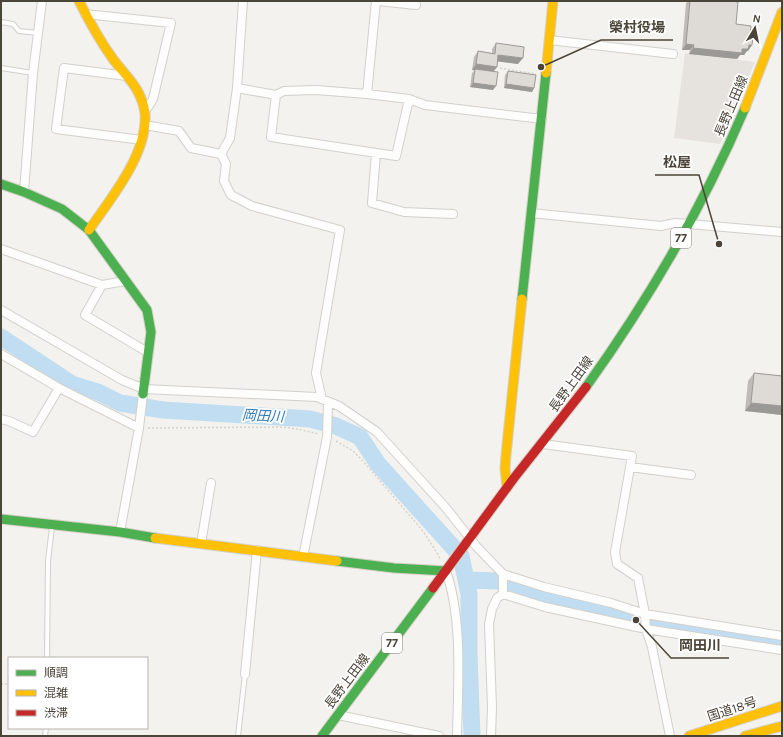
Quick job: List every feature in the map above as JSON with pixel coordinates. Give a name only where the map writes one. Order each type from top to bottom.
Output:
[{"type":"main road","points":[[79,1],[90,25],[137,90],[145,112],[145,125],[142,140],[120,184],[89,230]]},
{"type":"main road","points":[[507,488],[505,468],[506,454],[542,120],[553,1]]},
{"type":"main road","name":"長野上田線","points":[[322,736],[613,349],[659,276],[703,198],[734,134],[756,82],[782,12]]},
{"type":"main road","points":[[1,184],[24,192],[62,210],[89,230],[147,310],[151,332],[144,391]]},
{"type":"main road","points":[[1,519],[120,532],[201,544],[394,568],[446,571]]},
{"type":"main road","name":"国道18号","points":[[689,736],[782,706]]},
{"type":"main road","points":[[745,736],[782,726]]},
{"type":"street","points":[[24,192],[33,72],[42,1]]},
{"type":"street","points":[[221,154],[230,138],[237,88],[243,1]]},
{"type":"street","points":[[367,94],[377,1],[416,5]]},
{"type":"street","points":[[85,14],[171,23],[153,99],[145,112]]},
{"type":"street","points":[[549,40],[674,54]]},
{"type":"street","points":[[127,76],[64,68],[56,129],[142,140]]},
{"type":"street","points":[[237,88],[276,94],[284,91],[316,90],[367,94],[409,99],[425,105],[542,120]]},
{"type":"street","points":[[276,94],[272,136],[396,156],[409,99]]},
{"type":"street","points":[[145,125],[179,131],[191,148],[221,154]]},
{"type":"street","points":[[376,153],[372,203],[404,212],[453,214]]},
{"type":"street","points":[[221,154],[226,164],[224,180],[232,195],[252,206],[340,230],[316,373],[325,401],[327,437],[303,557]]},
{"type":"street","points":[[531,213],[661,226],[675,223],[782,232]]},
{"type":"street","points":[[1,249],[102,285],[125,281]]},
{"type":"street","points":[[102,285],[85,314],[149,353]]},
{"type":"street","points":[[1,310],[122,380],[144,391],[317,396],[325,401],[339,406],[377,432],[425,484],[503,576],[611,603],[645,616],[782,636]]},
{"type":"street","points":[[1,354],[59,388],[139,428]]},
{"type":"street","points":[[1,419],[33,432],[59,388]]},
{"type":"street","points":[[120,532],[139,428],[144,391]]},
{"type":"street","points":[[543,444],[632,456],[615,552],[617,564],[638,578],[646,628],[652,647],[670,736]]},
{"type":"street","points":[[630,467],[691,475]]},
{"type":"street","points":[[201,544],[210,483]]},
{"type":"street","points":[[245,674],[257,550]]},
{"type":"street","points":[[446,571],[453,596],[455,611],[459,676],[457,736]]},
{"type":"street","points":[[491,736],[492,707],[489,624],[492,609],[497,598],[503,592],[503,576]]},
{"type":"street","points":[[503,592],[545,606],[646,628],[782,650]]},
{"type":"street","points":[[338,715],[439,736]]},
{"type":"lane","points":[[1,22],[12,24],[19,31],[38,34]]},
{"type":"lane","points":[[1,68],[33,72]]},
{"type":"lane","points":[[47,657],[48,561],[52,524]]},
{"type":"lane","points":[[238,736],[245,674]]},
{"type":"path","points":[[500,68],[546,75]]},
{"type":"path","points":[[139,428],[283,427],[302,430],[327,437],[344,445],[363,461],[423,531],[446,571]]},
{"type":"shaded area","points":[[685,53],[755,62],[720,144],[674,138]]},
{"type":"building","points":[[690,1],[738,2],[736,24],[751,26],[750,36],[753,36],[752,45],[749,45],[748,49],[742,49],[742,53],[693,48],[694,45],[686,44]]},
{"type":"building","points":[[496,43],[524,47],[523,58],[498,55],[497,67],[476,64],[478,51],[495,54]]},
{"type":"building","points":[[475,69],[498,72],[496,86],[473,83]]},
{"type":"building","points":[[508,71],[536,75],[534,88],[506,84]]},
{"type":"building","points":[[754,373],[782,376],[782,406],[751,403]]},
{"type":"waterway","name":"岡田川","points":[[1,337],[72,384],[98,392],[120,403],[163,410],[310,419],[336,426],[360,437],[378,464],[461,556],[469,594],[469,655],[472,736]]},
{"type":"waterway","name":"岡田川","points":[[467,580],[498,581],[559,603],[636,620],[782,644]]},
{"type":"traffic: fast","points":[[522,299],[546,73]]},
{"type":"traffic: fast","points":[[586,387],[632,320],[693,217],[729,145],[745,108]]},
{"type":"traffic: fast","points":[[1,184],[24,192],[62,209],[89,230],[147,310],[151,332],[143,394]]},
{"type":"traffic: fast","points":[[1,519],[120,532],[155,538]]},
{"type":"traffic: fast","points":[[337,561],[394,568],[446,571]]},
{"type":"traffic: fast","points":[[322,736],[433,588]]},
{"type":"traffic: slow","points":[[79,1],[113,59],[137,90],[145,113],[141,144],[134,160],[117,190],[89,230]]},
{"type":"traffic: slow","points":[[546,73],[553,1]]},
{"type":"traffic: slow","points":[[745,108],[782,12]]},
{"type":"traffic: slow","points":[[507,488],[505,468],[506,455],[522,299]]},
{"type":"traffic: slow","points":[[155,538],[337,561]]},
{"type":"traffic: slow","points":[[689,736],[782,706]]},
{"type":"traffic: slow","points":[[745,736],[782,726]]},
{"type":"traffic: jam","points":[[433,588],[514,478],[586,387]]},
{"type":"place","name":"榮村役場","points":[[541,67]]},
{"type":"place","name":"松屋","points":[[719,244]]},
{"type":"place","name":"岡田川","points":[[636,620]]}]
